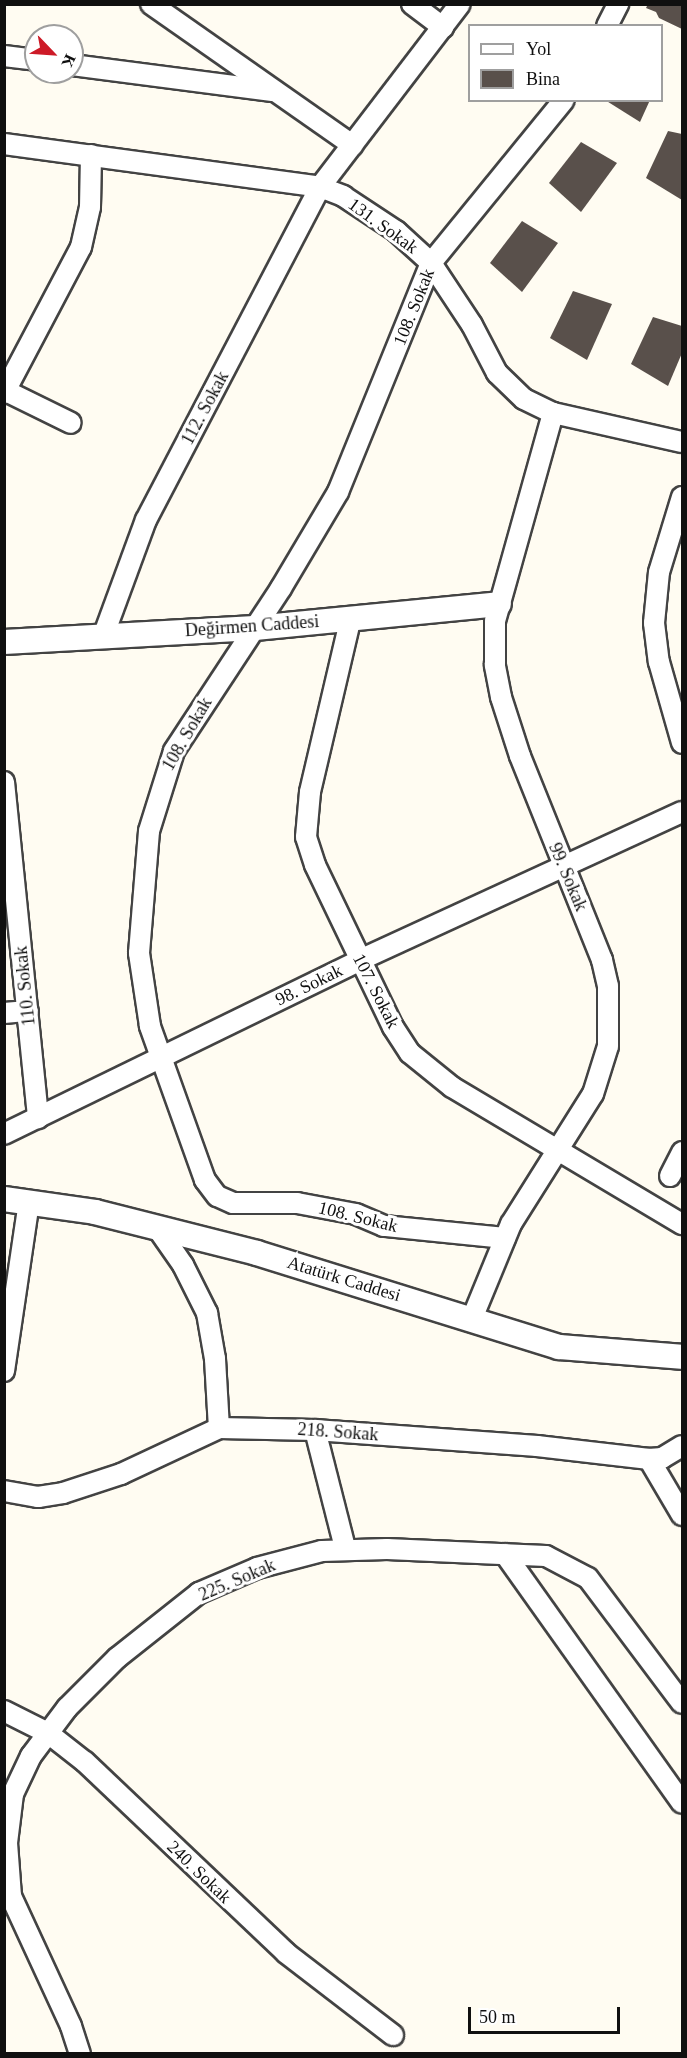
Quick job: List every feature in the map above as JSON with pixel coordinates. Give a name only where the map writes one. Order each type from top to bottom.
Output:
[{"type":"street","points":[[152,4],[352,145]]},
{"type":"street","points":[[412,4],[443,27]]},
{"type":"street","name":"112. Sokak","points":[[104,634],[146,520],[320,187],[460,4]]},
{"type":"street","points":[[608,24],[618,4]]},
{"type":"street","points":[[4,56],[24,58]]},
{"type":"street","points":[[84,67],[275,91]]},
{"type":"street","name":"108. Sokak","points":[[505,1238],[384,1226],[356,1214],[297,1203],[233,1203],[218,1196],[206,1180],[150,1026],[139,953],[149,831],[174,751],[255,628],[338,492],[431,262],[562,102]]},
{"type":"street","name":"131. Sokak","points":[[4,144],[320,187],[367,210],[431,262],[502,380],[524,399],[553,413],[682,442]]},
{"type":"street","points":[[71,423],[5,392],[84,239],[90,207],[91,155]]},
{"type":"street","name":"99. Sokak","points":[[471,1320],[505,1238],[556,1148],[594,1095],[608,1046],[610,1014],[602,960],[561,865],[501,697],[494,643],[499,604],[553,413]]},
{"type":"street","points":[[682,497],[659,572],[654,624],[659,662],[682,743]]},
{"type":"street","name":"Değirmen Caddesi","points":[[4,642],[104,634],[255,628],[499,604]]},
{"type":"street","name":"107. Sokak","points":[[351,617],[306,815],[306,837],[315,865],[360,960],[410,1053],[452,1087],[682,1224]]},
{"type":"street","name":"110. Sokak","points":[[4,782],[38,1118]]},
{"type":"street","name":"98. Sokak","points":[[4,1134],[360,960],[561,865],[682,812]]},
{"type":"street","points":[[4,1013],[28,1011]]},
{"type":"street","points":[[670,1176],[682,1152]]},
{"type":"street","name":"Atatürk Caddesi","points":[[4,1199],[95,1212],[257,1252],[558,1347],[682,1358]]},
{"type":"street","points":[[4,1371],[28,1202]]},
{"type":"street","points":[[158,1229],[183,1266],[207,1313],[215,1359],[219,1428]]},
{"type":"street","name":"218. Sokak","points":[[4,1491],[38,1497],[63,1493],[121,1474],[219,1428],[315,1430],[537,1446],[650,1459],[662,1458],[682,1446]]},
{"type":"street","points":[[315,1430],[345,1548]]},
{"type":"street","points":[[650,1459],[682,1515]]},
{"type":"street","name":"225. Sokak","points":[[80,2054],[71,2026],[20,1918],[8,1873],[13,1794],[19,1776],[48,1733],[117,1658],[200,1593],[258,1568],[345,1548],[546,1556],[588,1578],[682,1703]]},
{"type":"street","points":[[505,1554],[682,1803]]},
{"type":"street","name":"240. Sokak","points":[[4,1711],[48,1733],[280,1948],[393,2035]]},
{"type":"building","points":[[648,4],[682,4],[682,29],[659,18],[656,12],[646,8]]},
{"type":"building","points":[[608,102],[649,102],[640,122]]},
{"type":"building","points":[[668,131],[682,134],[682,200],[646,178]]},
{"type":"building","points":[[581,142],[617,163],[581,212],[549,183]]},
{"type":"building","points":[[522,221],[558,243],[522,292],[490,263]]},
{"type":"building","points":[[573,291],[612,304],[587,360],[550,338]]},
{"type":"building","points":[[653,317],[682,326],[682,353],[668,386],[631,364]]}]
